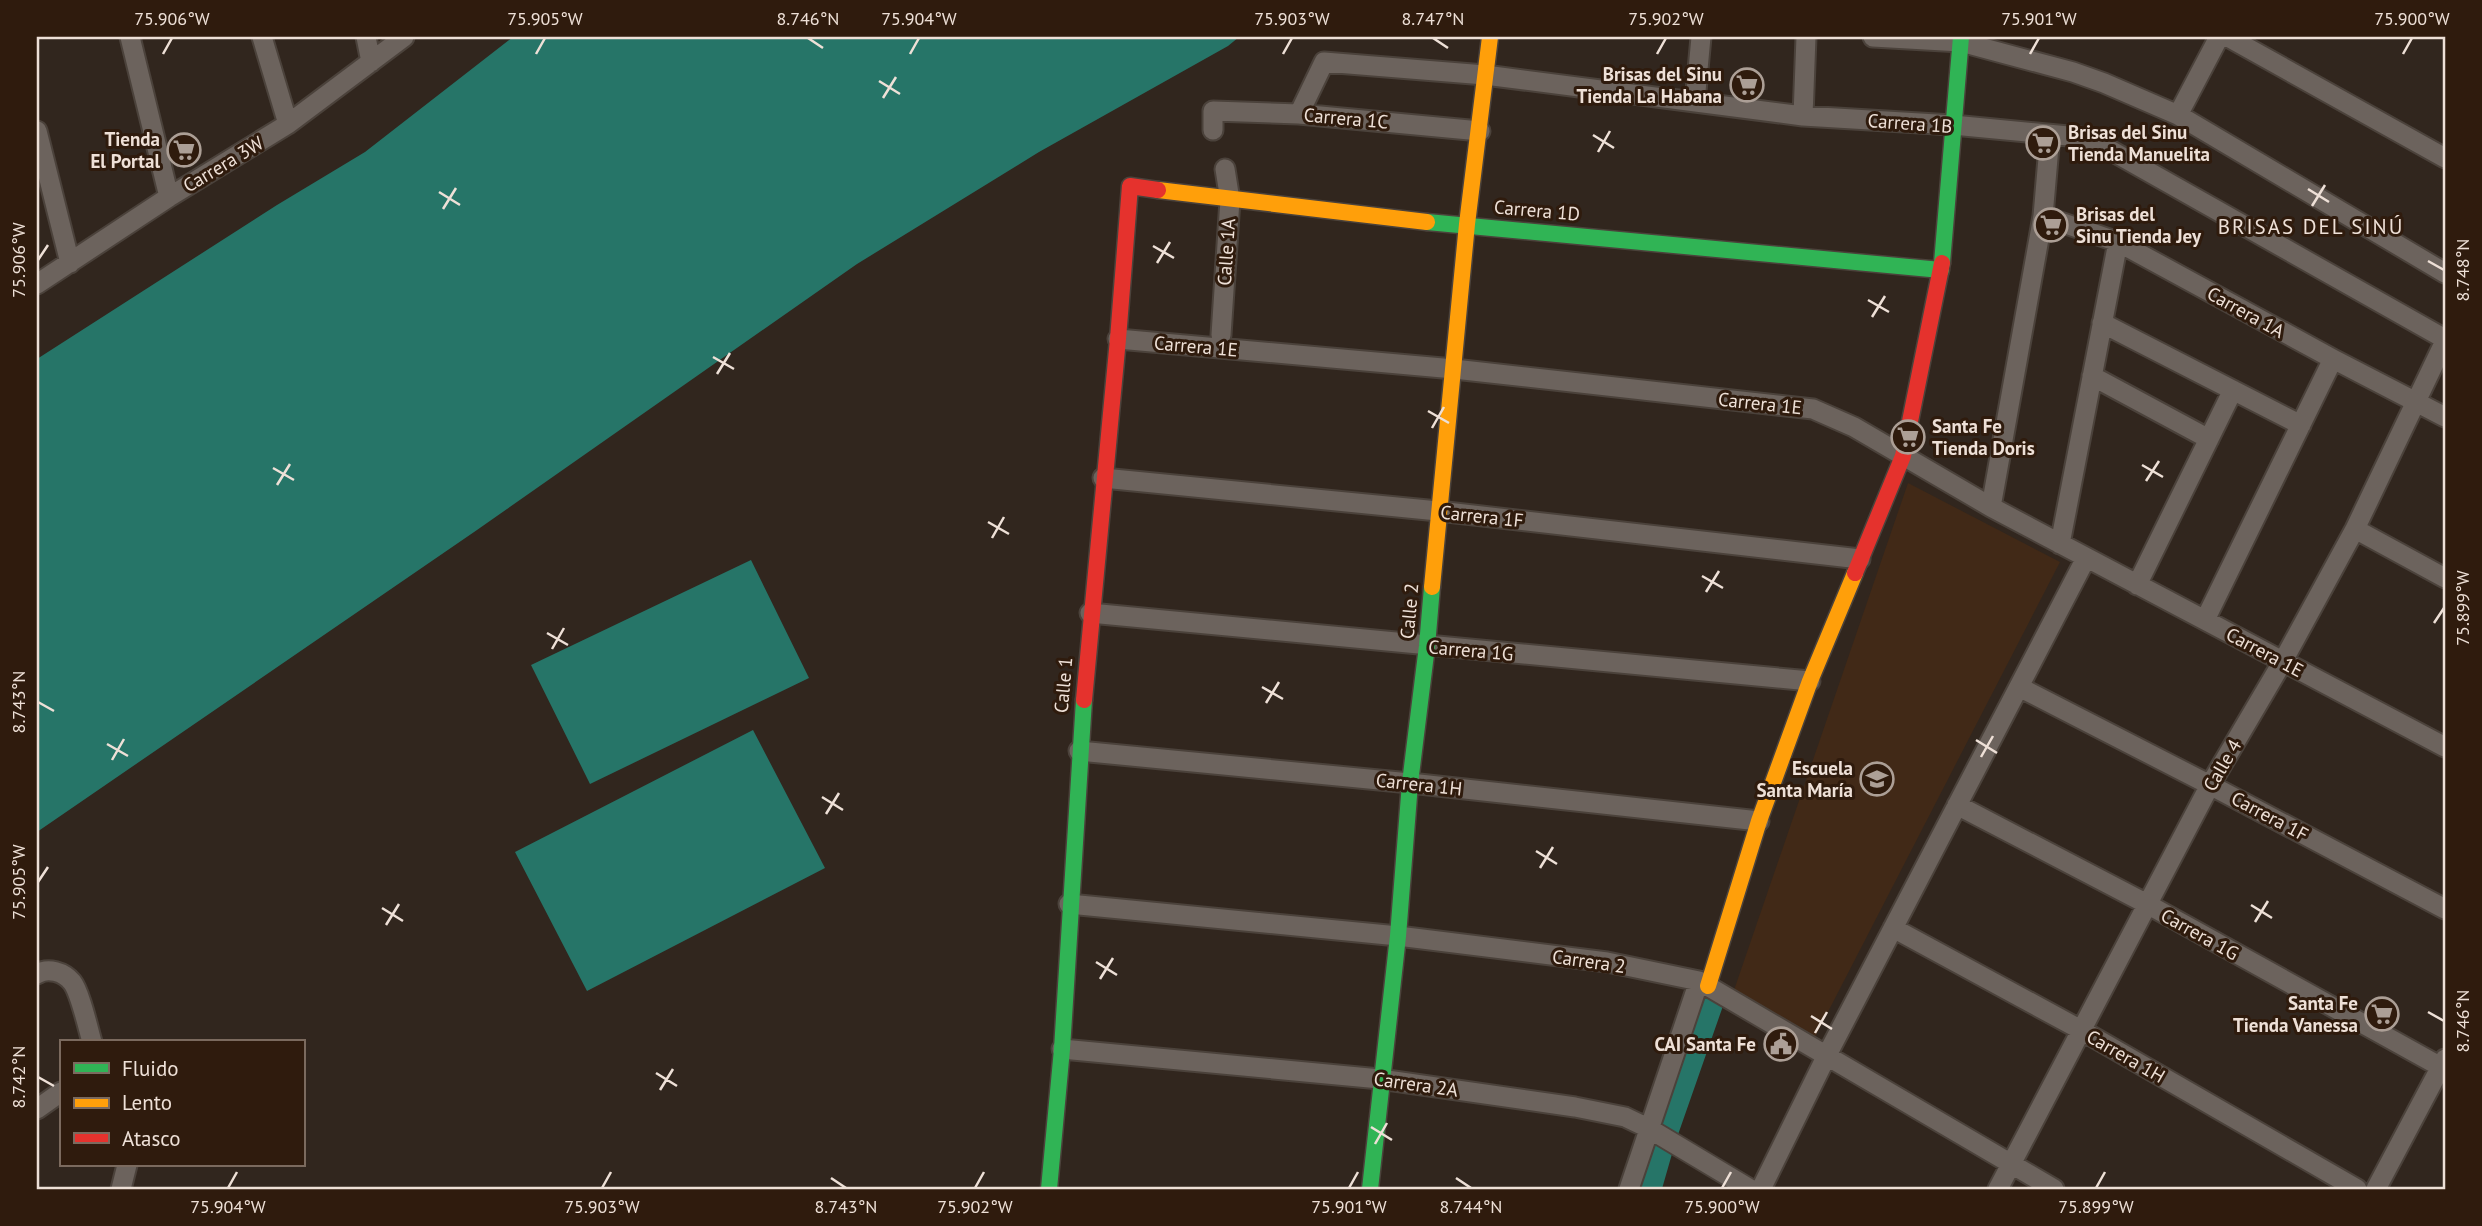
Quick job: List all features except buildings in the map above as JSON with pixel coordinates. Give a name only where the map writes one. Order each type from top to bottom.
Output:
[{"type":"street","points":[[130,37],[169,197]]},
{"type":"street","points":[[262,37],[288,124]]},
{"type":"street","points":[[366,37],[372,62]]},
{"type":"street","name":"Carrera 3W","points":[[37,284],[169,197],[288,124],[404,37]]},
{"type":"street","name":"Calle 2","points":[[1370,1189],[1380,1079],[1398,936],[1410,783],[1427,646],[1467,225],[1490,37]]},
{"type":"street","points":[[1695,103],[1701,37]]},
{"type":"street","points":[[1803,116],[1806,37]]},
{"type":"street","points":[[1873,37],[1961,39],[2073,72],[2178,115],[2445,273]]},
{"type":"street","points":[[2178,115],[2219,37]]},
{"type":"street","points":[[2228,37],[2445,158]]},
{"type":"street","points":[[1629,1189],[1709,987],[1759,821],[1810,681],[1903,456],[1941,270],[1961,39]]},
{"type":"street","name":"Carrera 1B","points":[[1299,114],[1325,62],[1485,75],[1803,116],[1954,125],[2079,137],[2103,146],[2445,340]]},
{"type":"street","name":"Carrera 1C","points":[[1213,120],[1299,114],[1480,131]]},
{"type":"street","points":[[37,131],[70,263]]},
{"type":"street","points":[[1991,507],[2043,216],[2050,135]]},
{"type":"street","name":"Calle 1A","points":[[1221,335],[1230,200],[1225,169]]},
{"type":"street","name":"Carrera 1D","points":[[1130,186],[1230,200],[1467,225],[1941,270]]},
{"type":"street","name":"Calle 1","points":[[1049,1189],[1062,1049],[1069,904],[1090,613],[1118,339],[1130,186]]},
{"type":"street","name":"Carrera 1A","points":[[2043,216],[2118,242],[2445,417]]},
{"type":"street","points":[[2060,544],[2118,242]]},
{"type":"street","points":[[2102,323],[2301,425]]},
{"type":"street","name":"Carrera 1E","points":[[1118,339],[1454,369],[1813,409],[1854,426],[1991,507],[2445,747]]},
{"type":"street","name":"Calle 4","points":[[1998,1189],[2210,785],[2283,661],[2355,529],[2445,340]]},
{"type":"street","points":[[2205,620],[2333,359]]},
{"type":"street","points":[[2092,376],[2209,439]]},
{"type":"street","points":[[2137,584],[2233,390]]},
{"type":"street","name":"Carrera 1F","points":[[1102,478],[1438,511],[1860,559]]},
{"type":"street","points":[[2355,529],[2445,578]]},
{"type":"street","points":[[1761,1189],[1827,1055],[2086,558]]},
{"type":"street","name":"Carrera 1G","points":[[1090,613],[1810,681]]},
{"type":"street","name":"Carrera 1F","points":[[2019,688],[2445,909]]},
{"type":"street","name":"Carrera 1H","points":[[1079,751],[1759,821]]},
{"type":"street","name":"Carrera 1G","points":[[1957,805],[2443,1063]]},
{"type":"street","name":"Carrera 2","points":[[1069,904],[1398,936],[1607,962],[1709,987],[2054,1189]]},
{"type":"street","name":"Carrera 1H","points":[[1893,928],[2081,1030],[2357,1189]]},
{"type":"street","points":[[37,974],[42,971],[59,972],[73,983],[91,1040]]},
{"type":"street","name":"Carrera 2A","points":[[1062,1049],[1380,1079],[1575,1107],[1625,1117],[1652,1130],[1750,1189]]},
{"type":"street","points":[[2376,1189],[2443,1063]]},
{"type":"street","points":[[37,1109],[60,1093]]},
{"type":"street","points":[[121,1189],[127,1166]]},
{"type":"shaded area","name":"Escuela Santa María","points":[[1908,483],[2060,562],[1814,1039],[1732,996]]},
{"type":"water","points":[[513,37],[1239,37],[1228,46],[1039,152],[857,264],[477,530],[37,832],[37,359],[277,205],[365,152]]},
{"type":"water","points":[[751,560],[809,678],[590,784],[531,665]]},
{"type":"water","points":[[753,730],[825,868],[587,991],[515,852]]},
{"type":"waterway","points":[[1651,1189],[1665,1140],[1715,997]]},
{"type":"traffic: fast","points":[[1942,263],[1961,37]]},
{"type":"traffic: fast","points":[[1427,222],[1941,270]]},
{"type":"traffic: fast","points":[[1370,1189],[1432,587]]},
{"type":"traffic: fast","points":[[1049,1189],[1062,1049],[1084,700]]},
{"type":"traffic: slow","points":[[1432,587],[1467,224],[1490,37]]},
{"type":"traffic: slow","points":[[1158,190],[1427,222]]},
{"type":"traffic: slow","points":[[1708,986],[1759,821],[1810,681],[1855,573]]},
{"type":"traffic: jam","points":[[1084,700],[1130,186],[1158,190]]},
{"type":"traffic: jam","points":[[1855,573],[1903,456],[1942,263]]},
{"type":"place","name":"Brisas del Sinu Tienda La Habana","points":[[1747,85]]},
{"type":"place","name":"Brisas del Sinu Tienda Manuelita","points":[[2043,143]]},
{"type":"place","name":"Tienda El Portal","points":[[184,150]]},
{"type":"place","name":"Brisas del Sinu Tienda Jey","points":[[2051,225]]},
{"type":"place","name":"Santa Fe Tienda Doris","points":[[1908,437]]},
{"type":"place","name":"Escuela Santa María","points":[[1877,779]]},
{"type":"place","name":"Santa Fe Tienda Vanessa","points":[[2382,1014]]},
{"type":"place","name":"CAI Santa Fe","points":[[1781,1044]]},
{"type":"district","name":"BRISAS DEL SINÚ","points":[[2311,227]]}]
